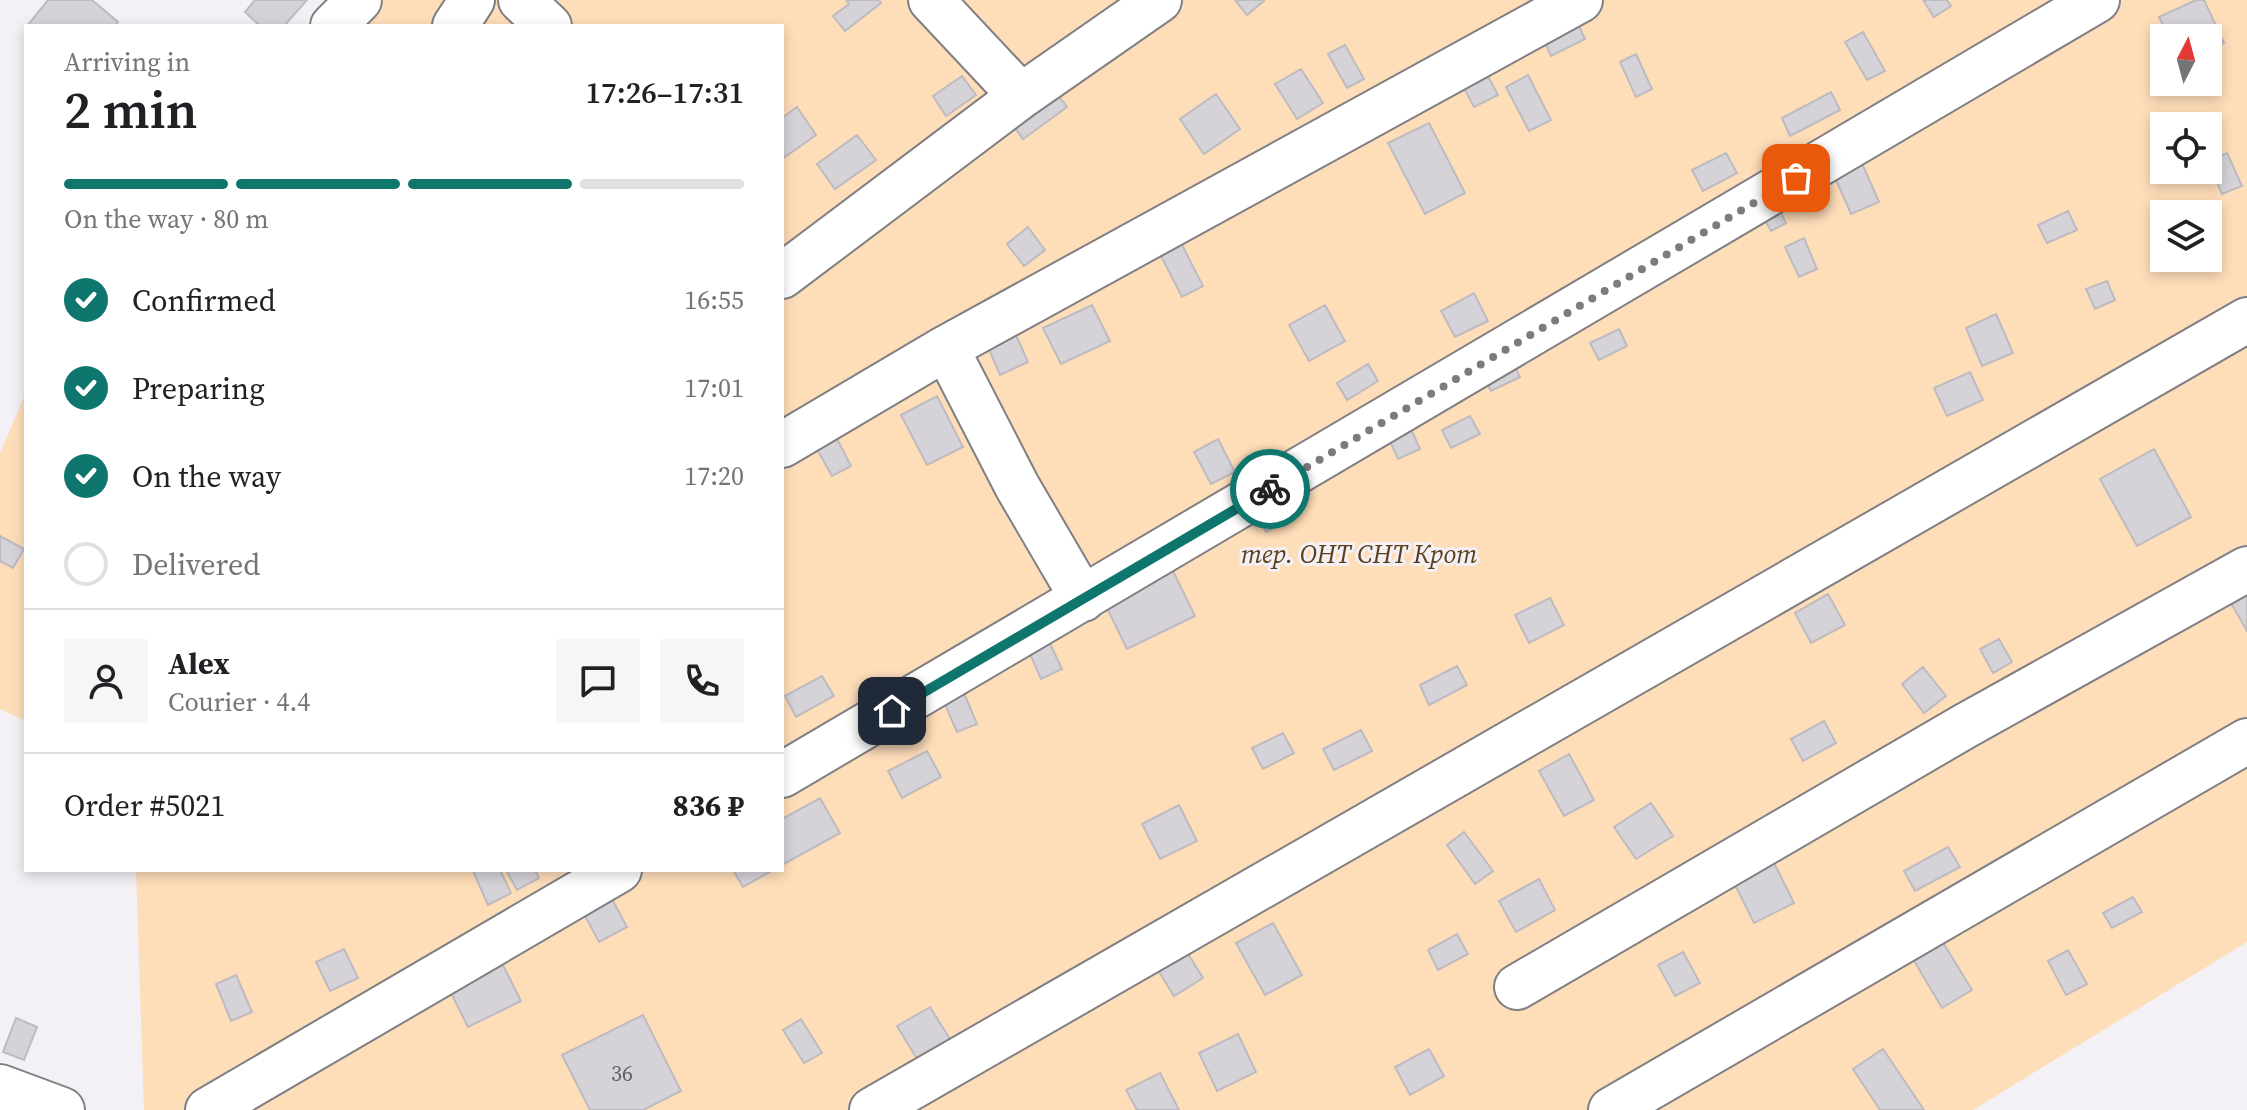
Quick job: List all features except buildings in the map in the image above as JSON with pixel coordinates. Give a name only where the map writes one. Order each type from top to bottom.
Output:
[{"type":"lane","points":[[335,24],[359,0]]},
{"type":"lane","points":[[456,24],[472,0]]},
{"type":"lane","points":[[521,0],[547,24]]},
{"type":"lane","points":[[931,0],[1021,96]]},
{"type":"lane","points":[[784,444],[946,348],[1580,0]]},
{"type":"lane","points":[[784,774],[2097,0]]},
{"type":"lane","points":[[784,274],[1021,96],[1155,1]]},
{"type":"lane","points":[[872,1110],[2247,320]]},
{"type":"lane","points":[[946,348],[1017,486],[1083,599]]},
{"type":"lane","points":[[1517,987],[1965,726],[2247,569]]},
{"type":"lane","points":[[1611,1110],[2247,741]]},
{"type":"lane","points":[[208,1110],[616,872]]},
{"type":"lane","points":[[0,1087],[62,1110]]},
{"type":"green space","name":"тер. ОНТ СНТ Крот","points":[[369,0],[2247,0],[2247,942],[1973,1110],[144,1110],[136,872],[784,872],[784,24],[344,24]]},
{"type":"green space","points":[[24,397],[24,720],[0,709],[0,453]]},
{"type":"way so far","points":[[1270,489],[1796,178]]},
{"type":"route","points":[[892,711],[1270,489]]}]
